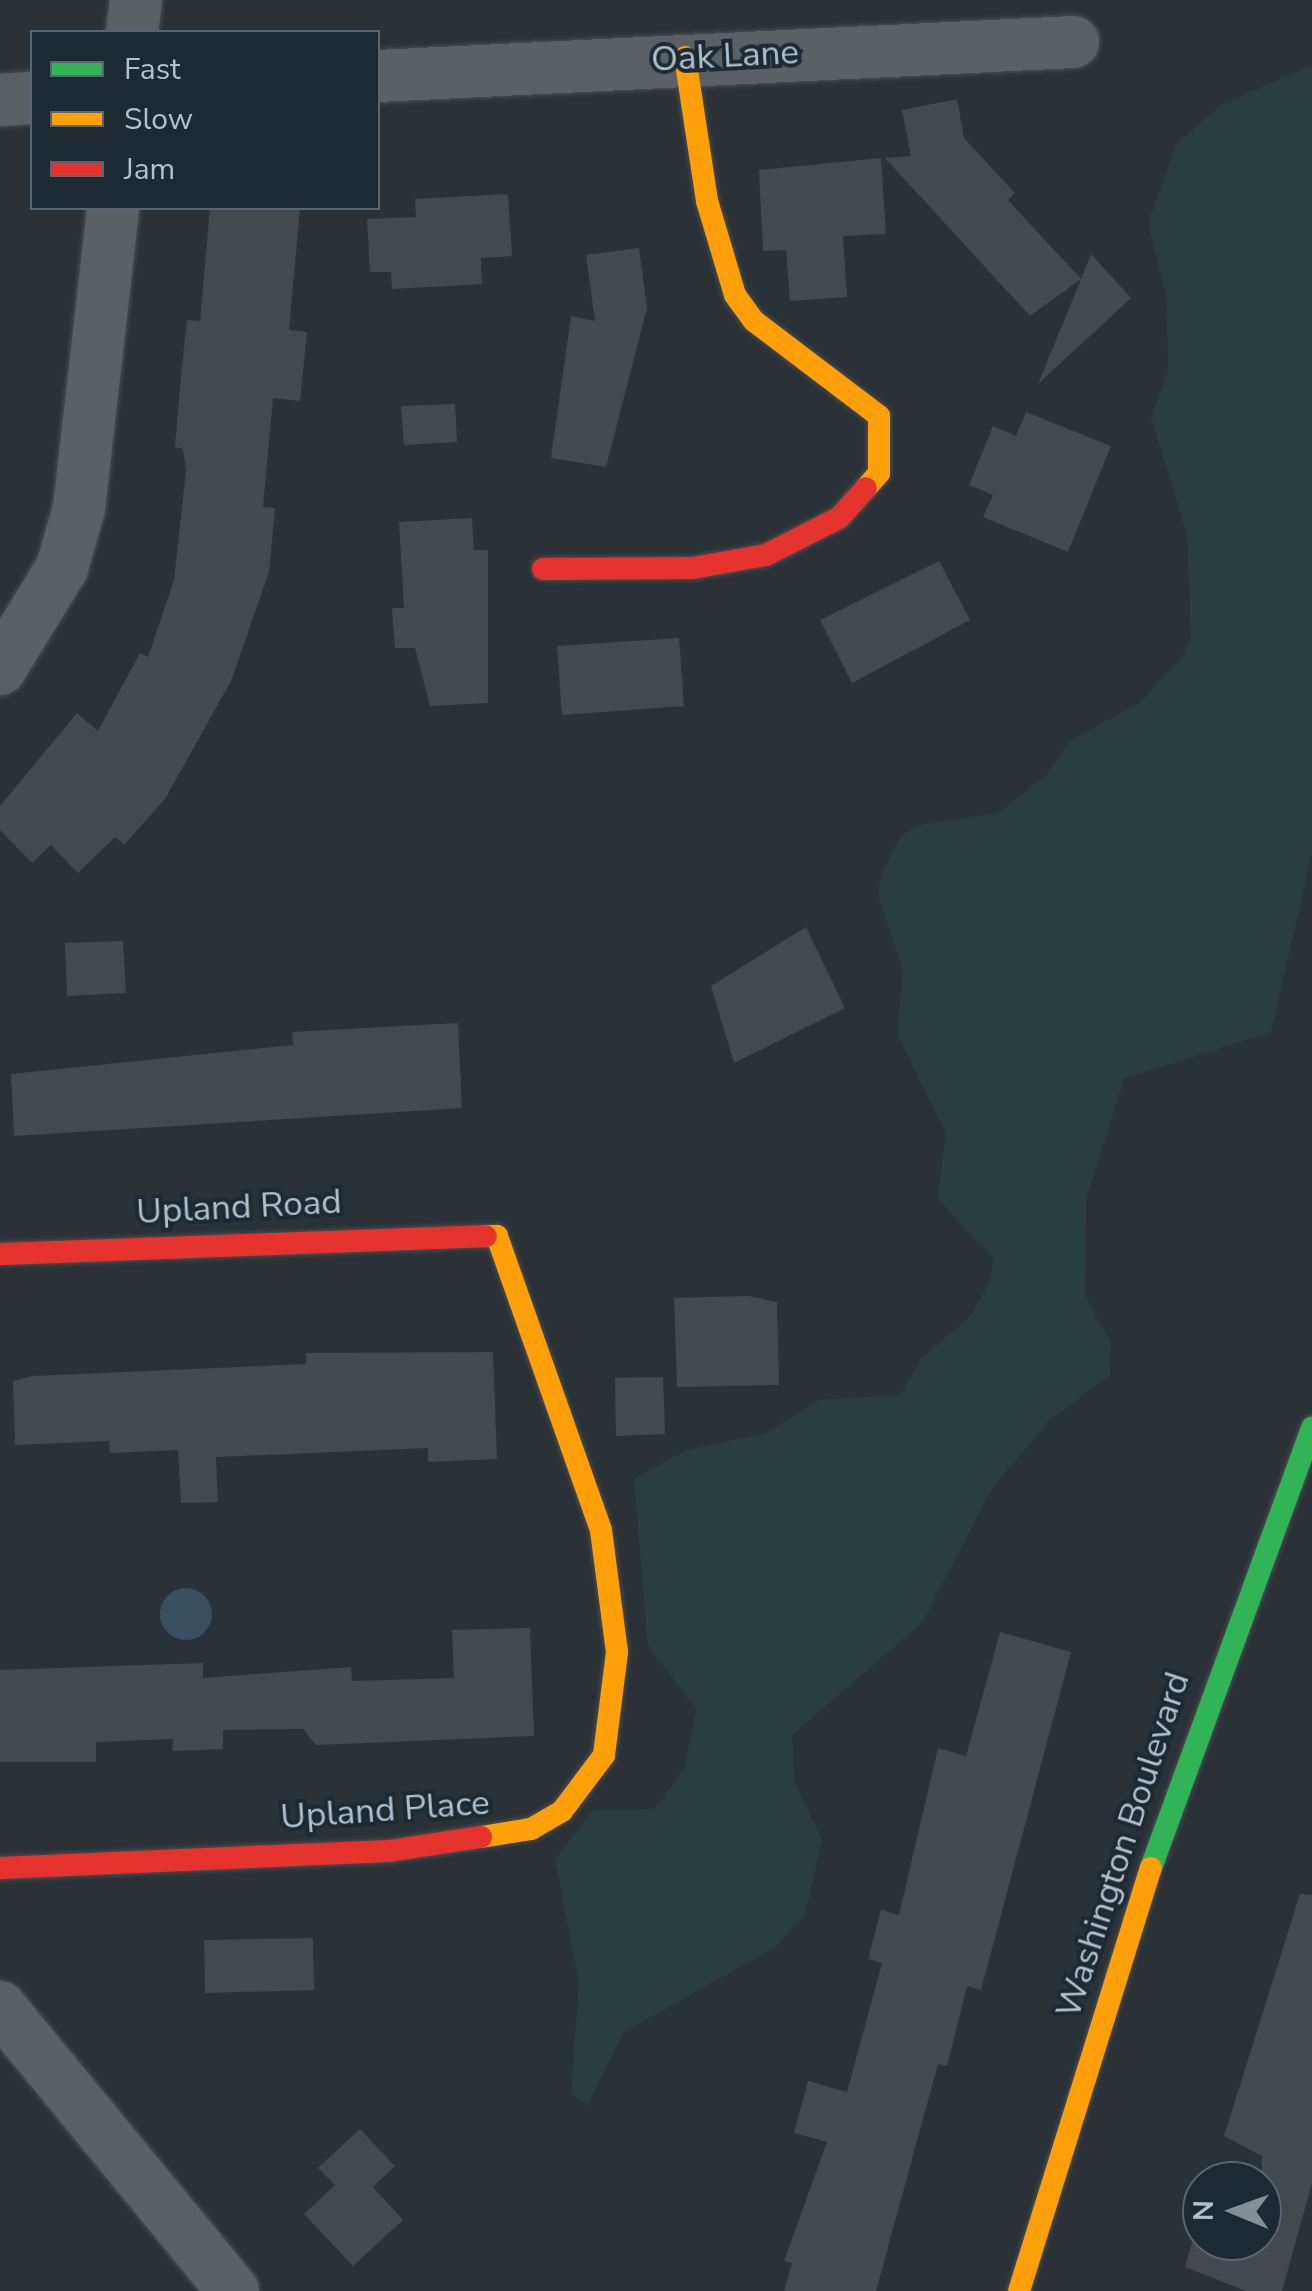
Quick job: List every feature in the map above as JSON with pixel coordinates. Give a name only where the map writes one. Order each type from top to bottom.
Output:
[{"type":"street","points":[[132,30],[136,0]]},
{"type":"street","name":"Oak Lane","points":[[380,76],[685,57],[1073,42]]},
{"type":"street","points":[[543,569],[693,568],[766,555],[839,518],[879,473],[879,416],[754,321],[734,295],[707,201],[685,57]]},
{"type":"street","points":[[0,100],[30,98]]},
{"type":"street","points":[[0,670],[62,568],[78,508],[113,210]]},
{"type":"street","name":"Upland Road","points":[[0,1254],[482,1230]]},
{"type":"street","name":"Upland Place","points":[[0,1868],[454,1846],[531,1828],[586,1787],[604,1755],[614,1702],[613,1594],[583,1469],[511,1256],[482,1230]]},
{"type":"street","name":"Washington Boulevard","points":[[1019,2291],[1190,1744],[1312,1427]]},
{"type":"street","points":[[0,2006],[233,2291]]},
{"type":"green space","points":[[1312,65],[1312,854],[1271,1032],[1124,1079],[1086,1200],[1085,1295],[1111,1343],[1110,1375],[1049,1421],[993,1487],[922,1623],[792,1735],[794,1781],[822,1839],[805,1915],[774,1948],[624,2032],[587,2106],[571,2093],[579,1983],[555,1859],[593,1810],[655,1809],[685,1766],[696,1709],[648,1646],[634,1479],[686,1450],[766,1433],[820,1400],[900,1395],[921,1358],[970,1317],[991,1278],[993,1257],[937,1199],[946,1134],[897,1034],[903,970],[878,895],[881,876],[900,837],[918,825],[998,813],[1046,775],[1070,741],[1139,703],[1181,658],[1191,638],[1187,535],[1151,417],[1168,370],[1167,300],[1148,223],[1177,143],[1221,105]]},
{"type":"water","points":[[186,1588],[204,1596],[212,1614],[204,1632],[186,1640],[168,1632],[160,1614],[168,1596]]},
{"type":"building","points":[[957,99],[964,138],[1015,193],[1008,200],[1081,279],[1030,316],[885,158],[911,156],[902,110]]},
{"type":"building","points":[[881,158],[886,234],[843,236],[847,297],[790,301],[786,250],[763,251],[759,170]]},
{"type":"building","points":[[508,194],[512,256],[481,258],[482,284],[392,289],[391,272],[370,272],[367,219],[416,217],[415,199]]},
{"type":"building","points":[[210,210],[300,210],[289,330],[307,332],[300,401],[273,398],[263,507],[275,508],[269,572],[231,681],[165,799],[124,845],[115,837],[78,873],[51,845],[32,863],[0,830],[0,806],[77,713],[98,731],[140,653],[148,657],[174,580],[186,471],[183,449],[175,447],[181,376],[187,320],[200,321]]},
{"type":"building","points":[[639,248],[647,308],[606,467],[551,458],[571,316],[595,321],[586,255]]},
{"type":"building","points":[[1091,254],[1131,298],[1038,384]]},
{"type":"building","points":[[455,404],[457,442],[404,445],[401,406]]},
{"type":"building","points":[[1026,412],[1111,446],[1068,552],[983,517],[993,495],[969,485],[993,426],[1016,436]]},
{"type":"building","points":[[472,518],[474,550],[488,550],[488,703],[430,706],[415,648],[395,648],[392,608],[404,608],[399,522]]},
{"type":"building","points":[[939,561],[970,620],[852,683],[820,620]]},
{"type":"building","points":[[679,638],[684,706],[562,715],[557,646]]},
{"type":"building","points":[[806,927],[845,1008],[734,1063],[711,986]]},
{"type":"building","points":[[123,941],[126,993],[67,996],[65,943]]},
{"type":"building","points":[[458,1023],[462,1108],[14,1136],[11,1074],[293,1045],[292,1032]]},
{"type":"building","points":[[748,1296],[777,1302],[779,1385],[677,1387],[674,1298]]},
{"type":"building","points":[[493,1352],[497,1459],[428,1462],[428,1448],[216,1457],[218,1502],[181,1503],[178,1450],[110,1453],[109,1441],[15,1445],[13,1381],[33,1376],[306,1364],[306,1353]]},
{"type":"building","points":[[663,1377],[665,1434],[616,1436],[615,1378]]},
{"type":"building","points":[[530,1628],[534,1736],[316,1745],[303,1729],[223,1730],[223,1749],[172,1751],[173,1739],[96,1742],[96,1762],[0,1762],[0,1670],[203,1663],[203,1678],[351,1667],[352,1681],[454,1678],[452,1630]]},
{"type":"building","points":[[1000,1632],[1071,1652],[981,1990],[967,1986],[947,2066],[938,2064],[876,2291],[784,2291],[792,2263],[784,2261],[827,2142],[794,2133],[808,2081],[847,2092],[882,1963],[868,1959],[881,1910],[899,1915],[938,1748],[966,1756]]},
{"type":"building","points":[[1300,1894],[1312,1895],[1312,2183],[1282,2291],[1246,2291],[1185,2267],[1187,2261],[1282,2261],[1282,2161],[1262,2161],[1262,2156],[1224,2136]]},
{"type":"building","points":[[313,1938],[314,1990],[205,1993],[204,1940]]},
{"type":"building","points":[[360,2129],[395,2166],[373,2187],[403,2220],[353,2266],[304,2214],[335,2185],[318,2168]]},
{"type":"traffic: fast","points":[[1151,1868],[1312,1427]]},
{"type":"traffic: slow","points":[[685,57],[707,201],[735,295],[754,321],[879,416],[879,473],[866,488]]},
{"type":"traffic: slow","points":[[481,1837],[531,1829],[562,1811],[604,1755],[617,1652],[601,1530],[497,1236],[486,1236]]},
{"type":"traffic: slow","points":[[1019,2291],[1151,1868]]},
{"type":"traffic: jam","points":[[543,569],[693,568],[766,555],[839,518],[866,488]]},
{"type":"traffic: jam","points":[[0,1254],[486,1236]]},
{"type":"traffic: jam","points":[[0,1868],[389,1851],[481,1837]]}]
